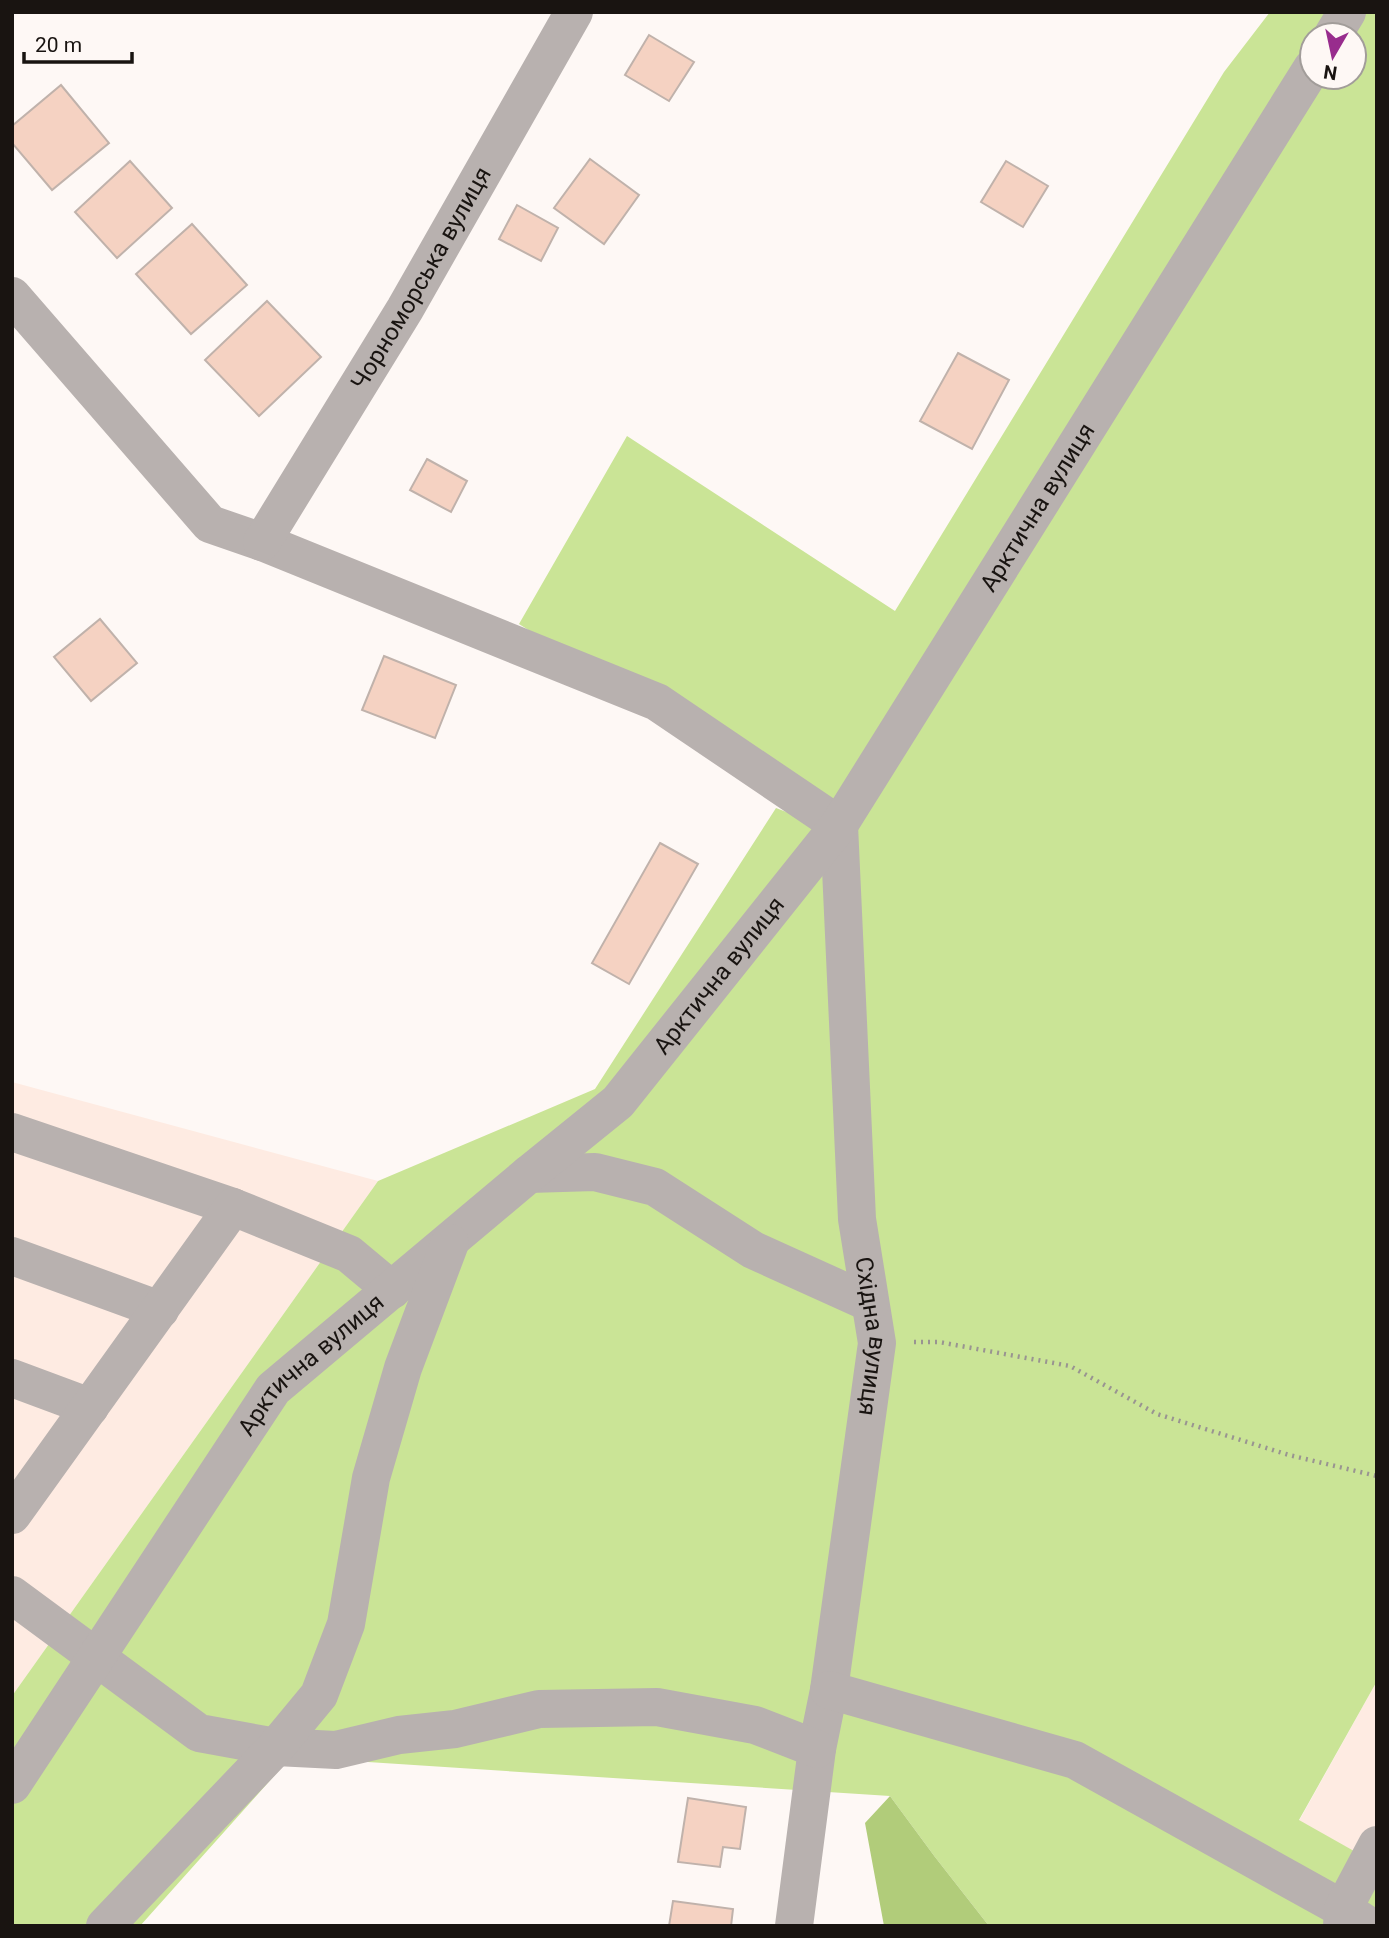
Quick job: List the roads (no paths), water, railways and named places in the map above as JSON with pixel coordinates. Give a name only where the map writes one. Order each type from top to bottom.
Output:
[{"type":"lane","name":"Чорноморська вулиця","points":[[262,542],[405,309],[573,12]]},
{"type":"lane","name":"Арктична вулиця","points":[[12,1785],[273,1389],[618,1102],[839,825],[1298,90]]},
{"type":"lane","points":[[18,309],[209,524],[262,542],[657,702],[839,825]]},
{"type":"lane","name":"Східна вулиця","points":[[794,1926],[817,1749],[829,1690],[877,1343],[857,1219],[839,825]]},
{"type":"lane","points":[[12,1132],[233,1206],[349,1254],[392,1290]]},
{"type":"lane","points":[[529,1174],[595,1172],[654,1187],[753,1250],[870,1303]]},
{"type":"lane","points":[[17,1502],[90,1406],[233,1206]]},
{"type":"lane","points":[[105,1926],[276,1747],[319,1695],[346,1624],[371,1478],[403,1368],[450,1241]]},
{"type":"lane","points":[[12,1256],[160,1310]]},
{"type":"lane","points":[[12,1378],[90,1406]]},
{"type":"lane","points":[[12,1595],[199,1733],[276,1747],[336,1750],[399,1735],[455,1729],[539,1709],[657,1707],[755,1725],[817,1749]]},
{"type":"lane","points":[[829,1690],[1075,1760],[1351,1920],[1377,1845]]}]
